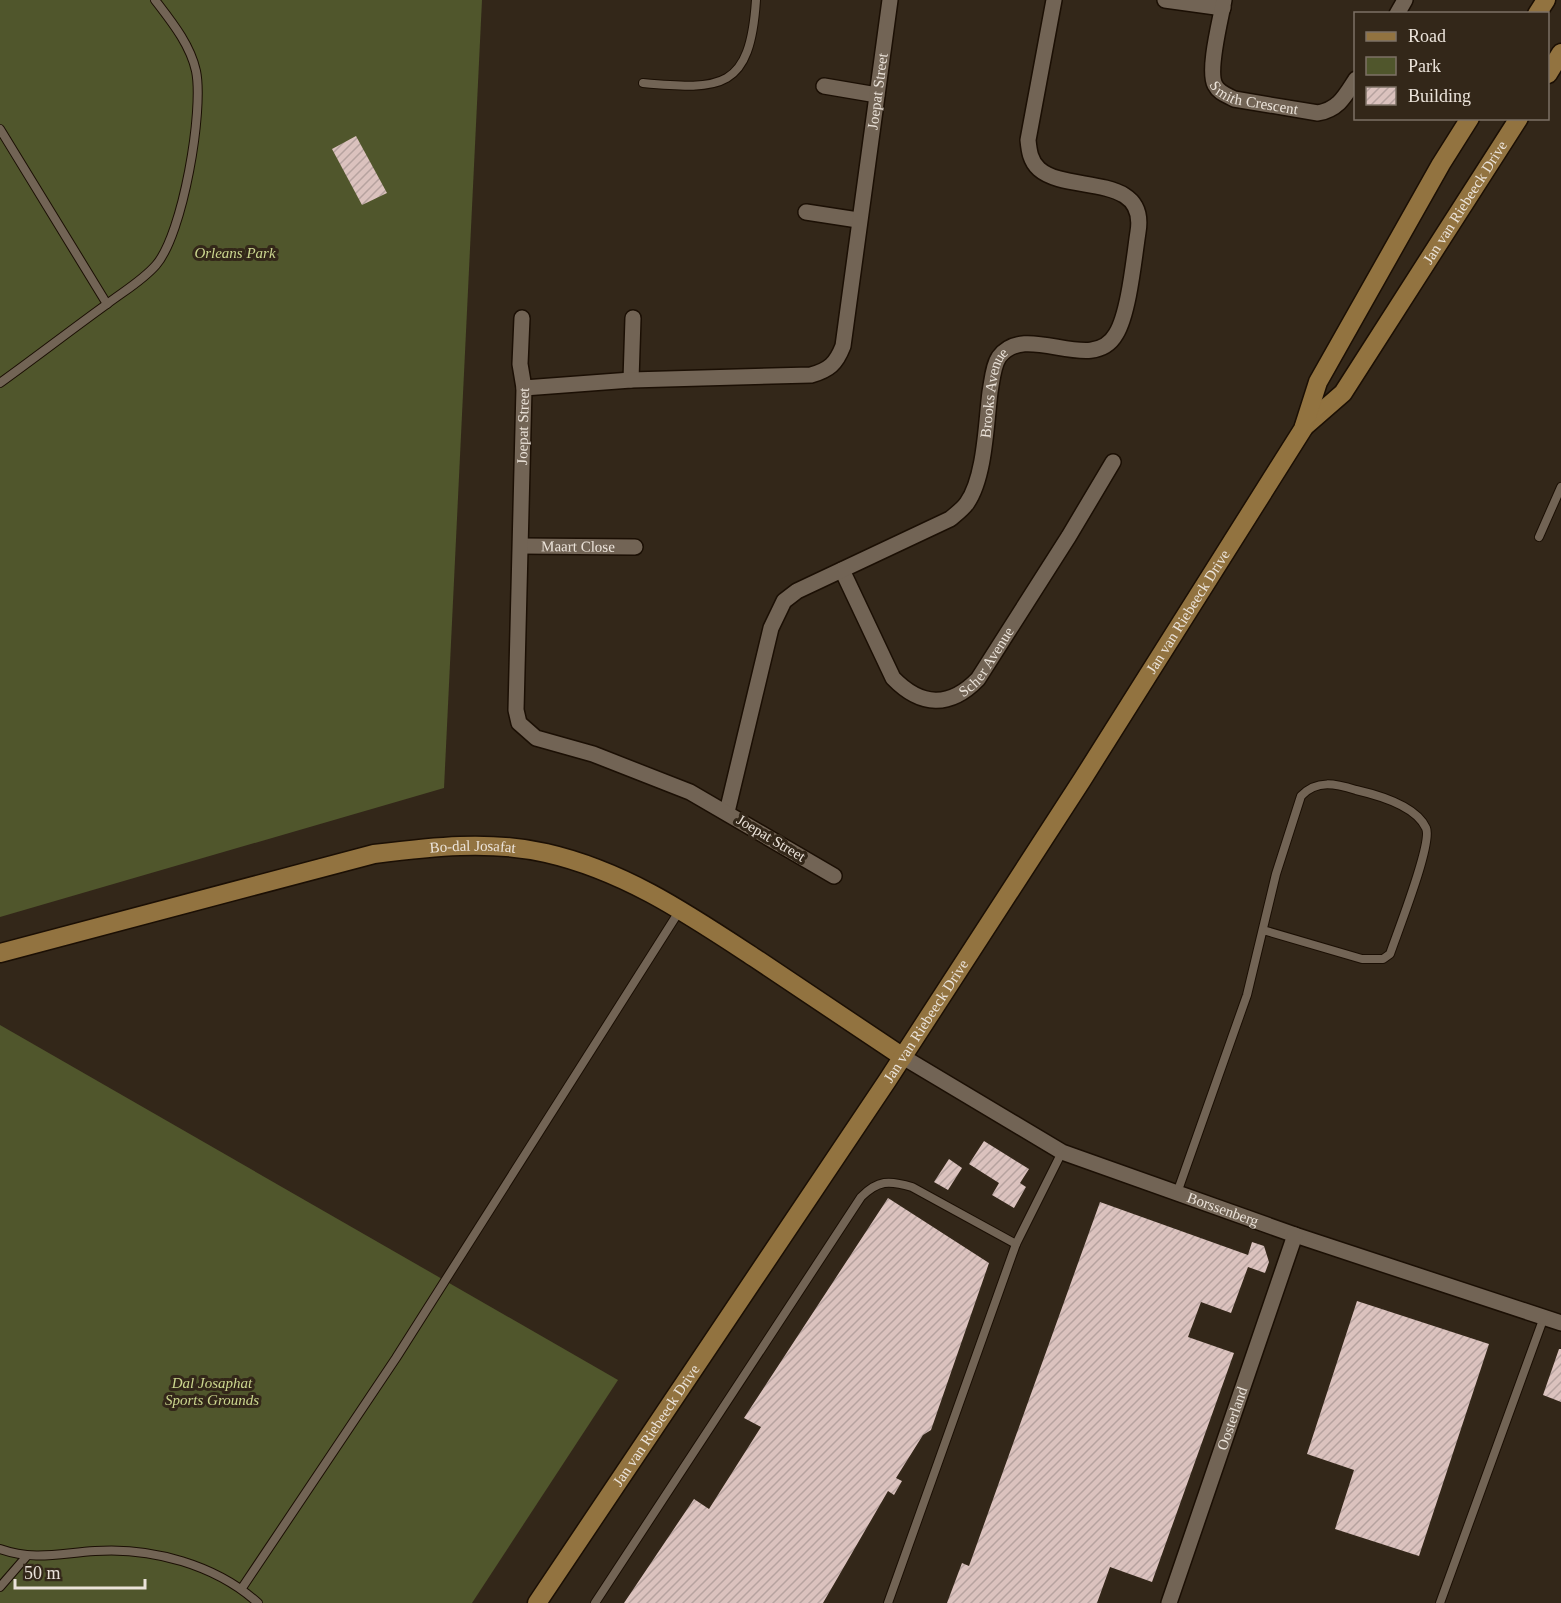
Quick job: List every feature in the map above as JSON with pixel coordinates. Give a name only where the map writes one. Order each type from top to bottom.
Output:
[{"type":"main road","points":[[1549,72],[1561,53]]},
{"type":"main road","name":"Jan van Riebeeck Drive","points":[[537,1603],[903,1057],[1082,780],[1303,429],[1318,382],[1435,174],[1469,120]]},
{"type":"main road","name":"Jan van Riebeeck Drive","points":[[1303,429],[1343,393],[1518,120]]},
{"type":"main road","name":"Bo-dal Josafat","points":[[0,953],[374,854],[434,846],[490,846],[544,853],[592,866],[634,883],[681,908],[903,1057]]},
{"type":"street","name":"Joepat Street","points":[[834,876],[727,812],[657,778],[593,754],[536,738],[519,723],[516,710],[524,388],[631,380],[811,375],[827,370],[837,361],[843,346],[858,220],[890,0]]},
{"type":"street","name":"Brooks Avenue","points":[[727,812],[775,615],[784,601],[796,591],[950,519],[967,504],[975,487],[993,376],[998,359],[1007,348],[1021,344],[1091,349],[1110,342],[1117,333],[1123,315],[1139,228],[1137,212],[1129,199],[1113,188],[1052,177],[1038,168],[1030,156],[1028,140],[1054,0]]},
{"type":"street","name":"Smith Crescent","points":[[1165,0],[1224,4],[1213,71],[1215,84],[1222,93],[1234,99],[1318,113],[1340,104],[1354,82]]},
{"type":"street","points":[[824,86],[877,95]]},
{"type":"street","points":[[806,212],[858,220]]},
{"type":"street","points":[[522,318],[520,364],[524,388]]},
{"type":"street","points":[[631,380],[633,318]]},
{"type":"street","name":"Scher Avenue","points":[[842,570],[893,678],[906,691],[926,699],[947,700],[964,694],[978,679],[1113,462]]},
{"type":"street","name":"Maart Close","points":[[520,546],[635,547]]},
{"type":"street","name":"Borssenberg","points":[[903,1057],[1062,1152],[1295,1235],[1561,1323]]},
{"type":"street","name":"Oosterland","points":[[1169,1603],[1295,1235]]},
{"type":"lane","points":[[0,382],[137,284],[158,263],[172,234],[189,169],[196,126],[196,71],[188,48],[155,0]]},
{"type":"lane","points":[[643,83],[700,87],[717,84],[731,76],[742,61],[750,41],[756,0]]},
{"type":"lane","points":[[0,129],[107,304]]},
{"type":"lane","points":[[1539,537],[1561,487]]},
{"type":"lane","points":[[1177,1194],[1247,995],[1284,844],[1301,796],[1309,788],[1318,784],[1339,785],[1389,798],[1422,820],[1429,840],[1390,954],[1383,959],[1362,959],[1263,930]]},
{"type":"lane","points":[[242,1588],[402,1348],[681,908]]},
{"type":"lane","points":[[888,1603],[1016,1244],[1062,1152]]},
{"type":"lane","points":[[595,1603],[861,1197],[873,1185],[892,1182],[912,1187],[1016,1244]]},
{"type":"lane","points":[[1440,1603],[1544,1317]]},
{"type":"lane","points":[[0,1549],[26,1557],[72,1555],[96,1551],[145,1554],[195,1565],[242,1588],[258,1603]]},
{"type":"lane","points":[[0,1587],[26,1557]]},
{"type":"green space","name":"Orleans Park","points":[[0,0],[482,0],[444,788],[0,917]]},
{"type":"green space","name":"Dal Josaphat Sports Grounds","points":[[0,1025],[618,1380],[472,1603],[0,1603]]},
{"type":"building","points":[[356,136],[387,193],[362,205],[332,149]]},
{"type":"building","points":[[984,1141],[1029,1169],[1020,1183],[1026,1187],[1014,1208],[992,1195],[999,1183],[969,1164]]},
{"type":"building","points":[[949,1159],[962,1168],[948,1190],[934,1182]]},
{"type":"building","points":[[888,1198],[989,1263],[931,1430],[923,1435],[896,1478],[902,1481],[894,1495],[888,1491],[823,1603],[624,1603],[694,1499],[709,1509],[761,1427],[744,1418]]},
{"type":"building","points":[[1100,1202],[1248,1255],[1252,1242],[1264,1246],[1269,1262],[1265,1273],[1248,1267],[1231,1313],[1201,1302],[1188,1337],[1234,1353],[1152,1582],[1110,1567],[1097,1603],[947,1603],[962,1563],[969,1566]]},
{"type":"building","points":[[1357,1301],[1489,1344],[1419,1556],[1335,1529],[1354,1470],[1307,1454]]},
{"type":"building","points":[[1559,1349],[1561,1349],[1561,1402],[1543,1395]]}]
